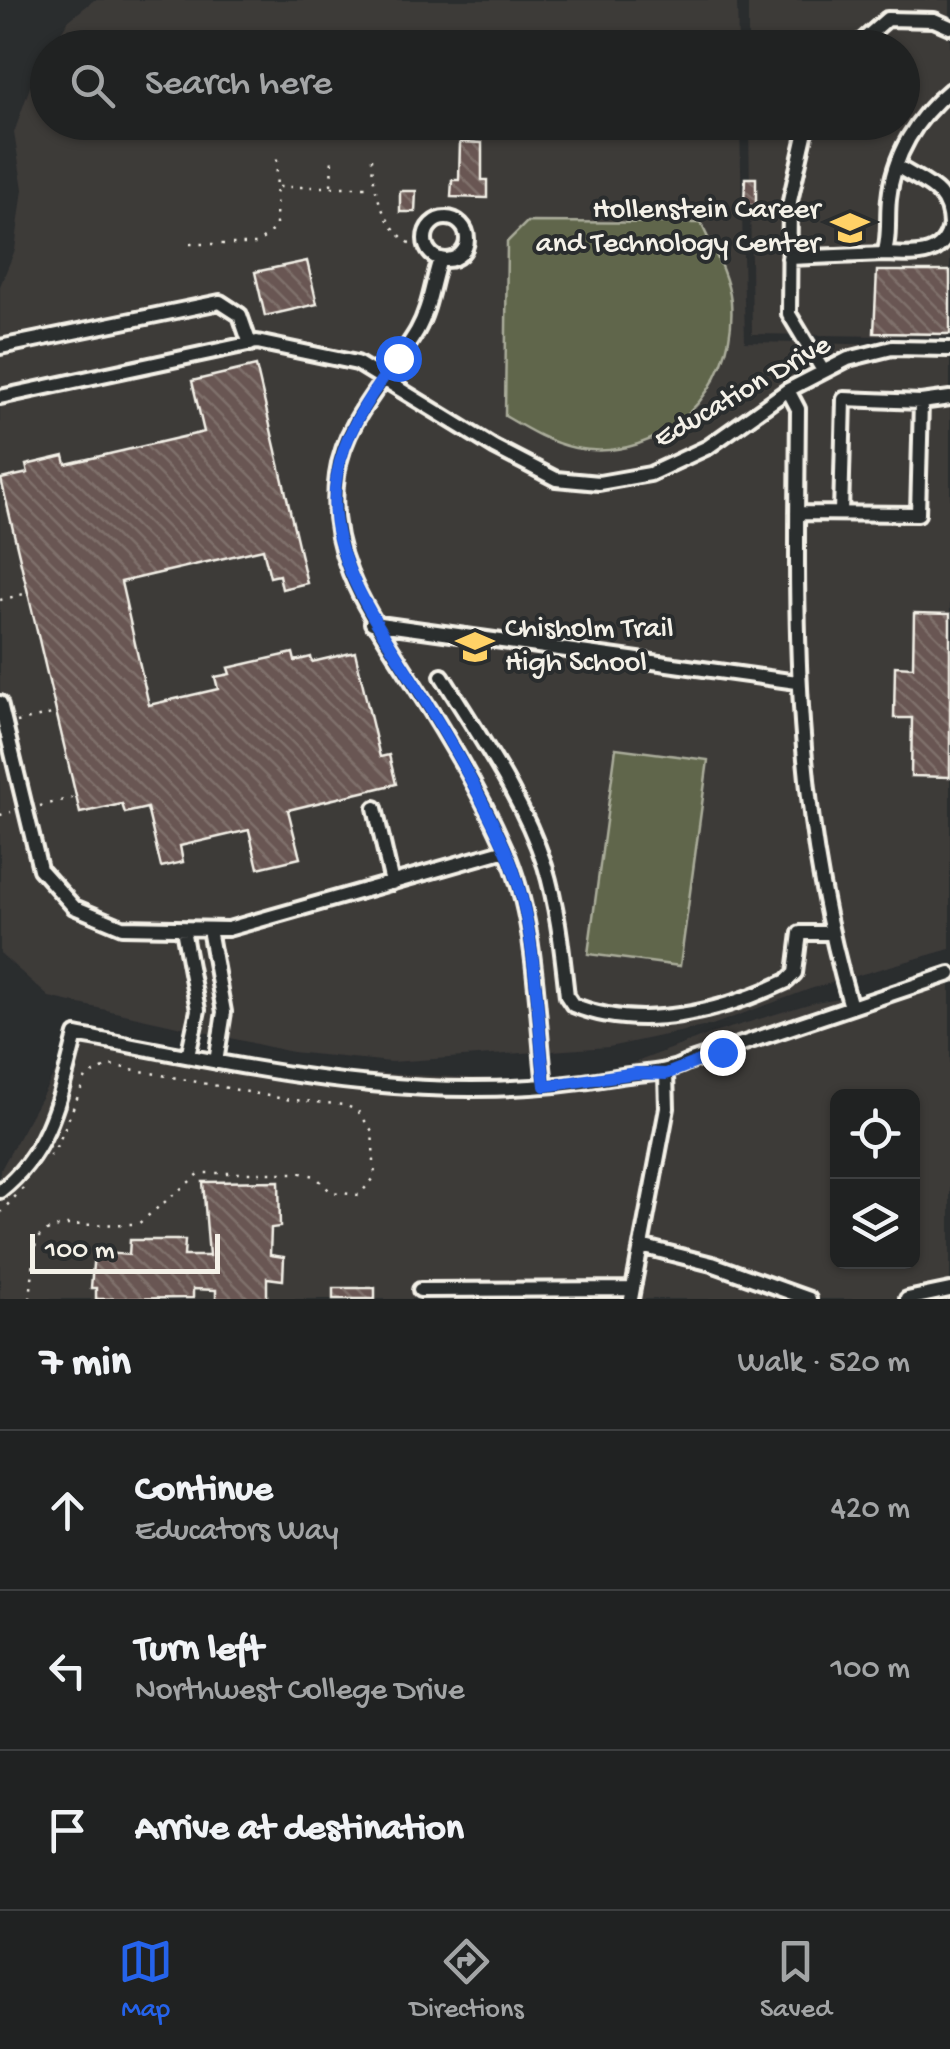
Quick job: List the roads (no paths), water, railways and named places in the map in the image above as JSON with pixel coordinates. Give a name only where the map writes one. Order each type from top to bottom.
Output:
[{"type":"street","points":[[874,30],[887,19],[934,20],[950,27]]},
{"type":"street","points":[[920,119],[950,90]]},
{"type":"street","points":[[804,140],[792,188],[789,314],[822,369]]},
{"type":"street","points":[[884,254],[890,188],[910,140]]},
{"type":"street","points":[[789,258],[932,252],[946,240],[950,225],[948,204],[941,191],[897,166]]},
{"type":"street","points":[[434,255],[418,328],[382,378],[342,452],[336,495],[340,552],[372,623],[418,689],[506,850],[524,908],[545,1086]]},
{"type":"street","points":[[0,347],[220,302],[240,315],[250,344]]},
{"type":"street","name":"Education Drive","points":[[0,397],[250,344],[303,349],[339,358],[382,378],[494,447],[556,479],[599,483],[650,474],[708,447],[822,369],[892,348],[950,349]]},
{"type":"street","points":[[788,390],[798,409],[797,682],[812,837],[830,933],[851,1008]]},
{"type":"street","points":[[841,513],[844,400],[921,402],[950,398]]},
{"type":"street","points":[[797,513],[918,514],[921,402]]},
{"type":"street","points":[[372,623],[797,682]]},
{"type":"street","points":[[442,676],[502,774],[543,860],[560,929],[568,996],[574,1005],[665,1019],[694,1014],[788,981],[795,973],[800,933],[830,933]]},
{"type":"street","points":[[0,703],[40,869],[74,906],[122,927],[228,929],[506,850]]},
{"type":"street","points":[[375,808],[392,883]]},
{"type":"street","points":[[184,929],[198,1010],[188,1056]]},
{"type":"street","points":[[210,929],[224,1012],[216,1062]]},
{"type":"street","points":[[0,1191],[42,1145],[62,1097],[76,1035],[375,1088],[545,1086],[637,1073],[666,1074],[688,1062],[950,974]]},
{"type":"street","points":[[420,1290],[632,1294],[657,1159],[668,1136],[666,1074]]},
{"type":"street","points":[[641,1246],[712,1264],[809,1299]]},
{"type":"street","points":[[907,1299],[950,1290]]},
{"type":"place","name":"Hollenstein Career and Technology Center","points":[[850,228]]},
{"type":"place","name":"Chisholm Trail High School","points":[[475,647]]}]
